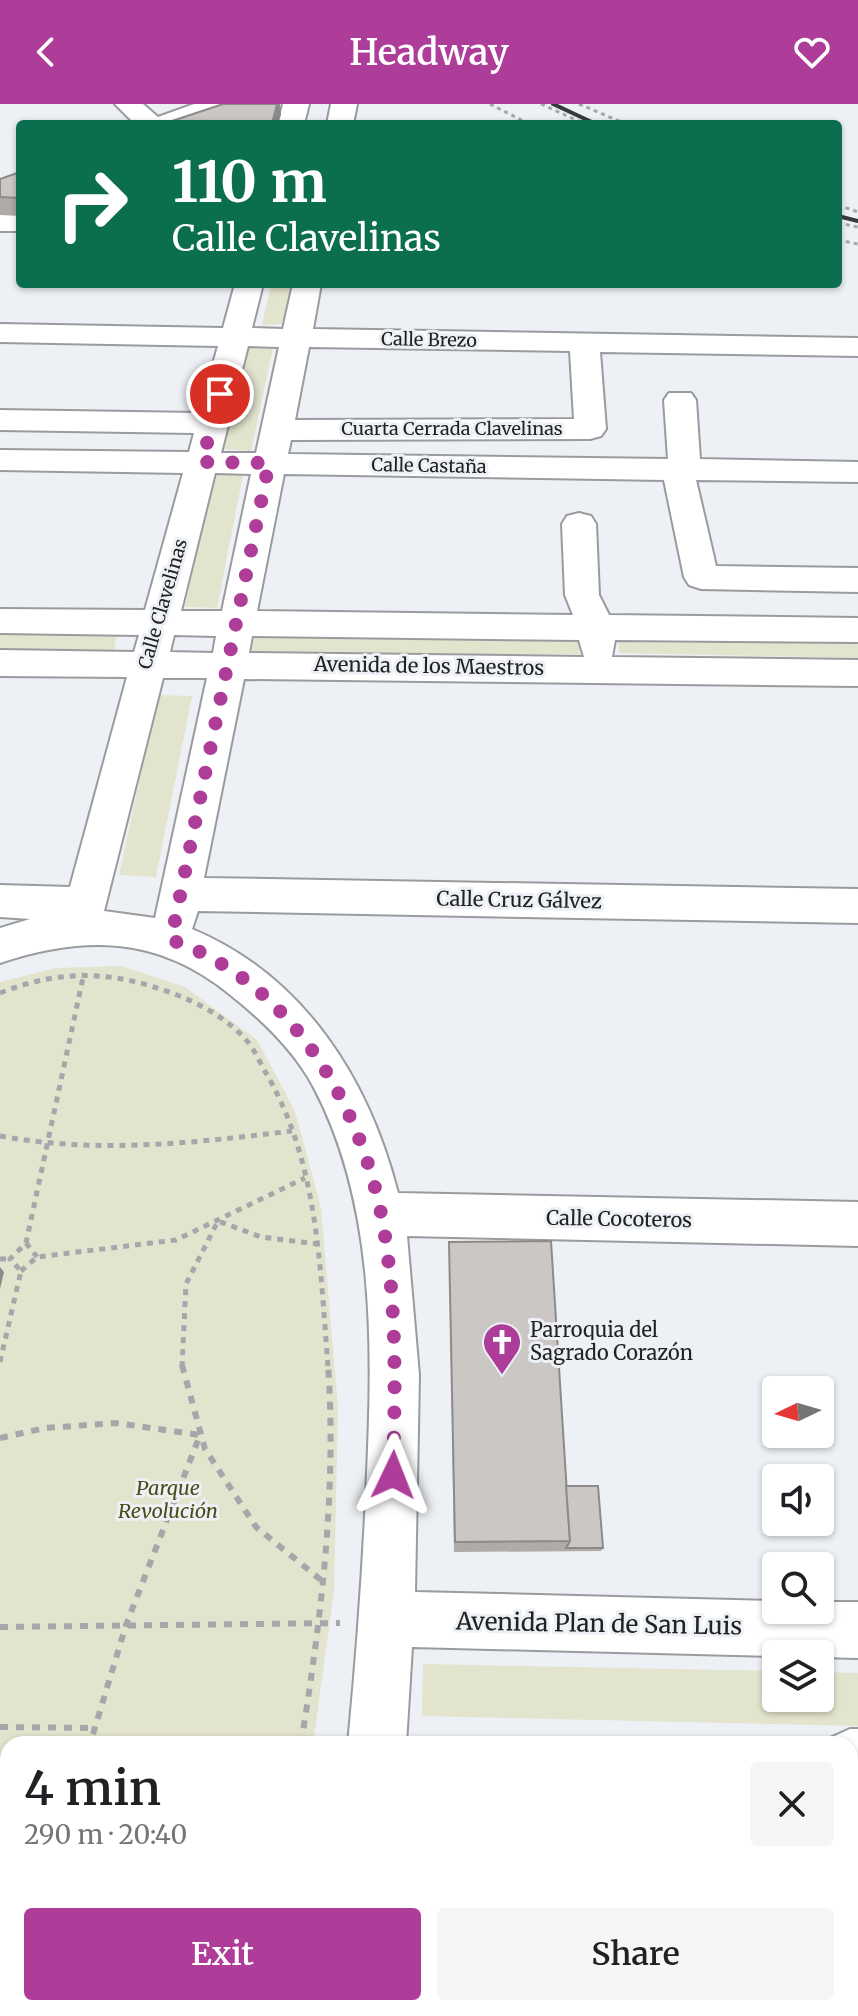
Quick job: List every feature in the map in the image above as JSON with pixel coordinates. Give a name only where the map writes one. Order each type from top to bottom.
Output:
[{"type":"street","points":[[128,104],[146,120]]},
{"type":"street","points":[[175,120],[218,104]]},
{"type":"street","name":"Calle Clavelinas","points":[[83,915],[248,288]]},
{"type":"street","points":[[171,940],[306,288]]},
{"type":"street","name":"Calle Brezo","points":[[0,333],[858,347]]},
{"type":"street","name":"Cuarta Cerrada Clavelinas","points":[[273,446],[590,429],[584,342]]},
{"type":"street","points":[[680,400],[685,457],[678,471],[701,577],[858,580]]},
{"type":"street","points":[[0,420],[212,423]]},
{"type":"street","name":"Calle Castaña","points":[[0,460],[202,462],[273,446],[678,471],[858,472]]},
{"type":"street","points":[[579,524],[582,595],[596,625],[600,668]]},
{"type":"street","name":"Avenida de los Maestros","points":[[0,621],[858,630]]},
{"type":"street","name":"Avenida de los Maestros","points":[[0,663],[228,663],[858,673]]},
{"type":"street","name":"Calle Cruz Gálvez","points":[[180,894],[858,906]]},
{"type":"street","points":[[0,901],[83,915],[204,951],[275,1004],[328,1071],[366,1155],[386,1243],[395,1388],[389,1619],[378,1736]]},
{"type":"street","points":[[0,946],[83,915]]},
{"type":"street","name":"Calle Cocoteros","points":[[380,1214],[858,1224]]},
{"type":"street","name":"Avenida Plan de San Luis","points":[[389,1619],[858,1630]]},
{"type":"path","points":[[490,104],[521,120]]},
{"type":"path","points":[[541,104],[576,120]]},
{"type":"path","points":[[579,104],[617,120]]},
{"type":"path","points":[[0,993],[25,983],[84,973],[129,979],[190,998],[247,1041],[285,1106],[316,1215],[332,1423],[320,1624],[302,1736]]},
{"type":"path","points":[[0,1259],[10,1259],[26,1243],[84,973]]},
{"type":"path","points":[[0,1136],[46,1144],[123,1146],[292,1131]]},
{"type":"path","points":[[0,1362],[21,1271],[37,1257],[176,1240],[305,1178]]},
{"type":"path","points":[[218,1221],[261,1237],[318,1244]]},
{"type":"path","points":[[218,1221],[186,1284],[182,1369],[200,1435],[205,1449],[256,1527],[322,1580]]},
{"type":"path","points":[[26,1243],[37,1257]]},
{"type":"path","points":[[10,1259],[21,1271]]},
{"type":"path","points":[[0,1438],[45,1428],[116,1423],[200,1435]]},
{"type":"path","points":[[92,1736],[126,1625],[200,1435]]},
{"type":"path","points":[[0,1627],[320,1624],[389,1619]]},
{"type":"path","points":[[0,1727],[95,1728]]},
{"type":"green space","points":[[270,288],[291,288],[282,324],[262,325]]},
{"type":"green space","points":[[246,347],[273,348],[251,451],[223,449]]},
{"type":"green space","points":[[215,469],[244,470],[217,608],[185,607]]},
{"type":"green space","points":[[0,632],[117,632],[114,651],[0,650]]},
{"type":"green space","points":[[250,634],[578,634],[580,654],[248,654]]},
{"type":"green space","points":[[618,637],[858,641],[858,658],[619,653]]},
{"type":"green space","points":[[158,695],[192,696],[156,877],[119,875]]},
{"type":"green space","name":"Parque Revolución","points":[[121,966],[185,987],[257,1040],[295,1111],[321,1208],[338,1408],[334,1591],[314,1736],[0,1736],[0,982],[56,968]]},
{"type":"green space","points":[[423,1664],[762,1671],[762,1712],[834,1712],[834,1672],[858,1673],[858,1726],[422,1716]]},
{"type":"building","points":[[223,104],[277,104],[273,120],[175,120]]},
{"type":"building","points":[[16,173],[16,198],[0,197],[0,179]]},
{"type":"building","name":"Parroquia del Sagrado Corazón","points":[[551,1241],[570,1541],[455,1542],[449,1242]]},
{"type":"building","points":[[566,1486],[598,1486],[603,1548],[566,1548],[570,1541]]},
{"type":"railway","points":[[553,104],[587,120]]},
{"type":"railway","points":[[842,217],[858,221]]},
{"type":"place","name":"Parroquia del Sagrado Corazón","points":[[502,1376]]},
{"type":"route","points":[[220,394],[202,462],[269,463],[171,940],[204,951],[275,1004],[328,1071],[366,1155],[386,1243],[395,1388],[393,1475]]}]
